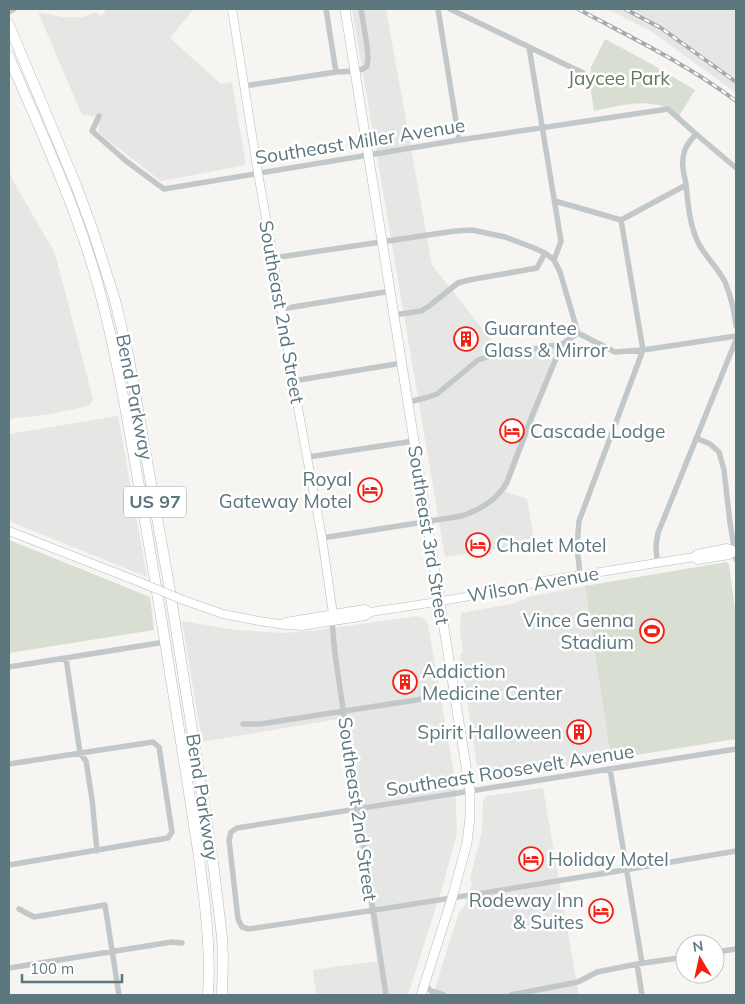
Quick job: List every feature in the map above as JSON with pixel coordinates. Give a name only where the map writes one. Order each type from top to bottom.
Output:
[{"type":"highway","name":"Bend Parkway","points":[[9,26],[76,186],[95,237],[115,300],[130,359],[171,594],[215,873],[222,937],[222,995]]},
{"type":"highway","name":"Bend Parkway","points":[[9,57],[75,216],[91,262],[101,296],[121,386],[165,642],[203,888],[209,949],[208,995]]},
{"type":"main road","name":"Southeast 3rd Street","points":[[345,9],[470,791],[467,843],[452,898],[421,995]]},
{"type":"street","points":[[9,12],[14,9]]},
{"type":"street","name":"Southeast 2nd Street","points":[[232,9],[293,381],[322,538],[333,618],[335,654],[386,995]]},
{"type":"street","points":[[326,9],[336,72]]},
{"type":"street","points":[[244,86],[363,69],[367,66],[368,57],[360,9]]},
{"type":"street","points":[[438,9],[459,140]]},
{"type":"street","points":[[450,9],[583,73]]},
{"type":"street","points":[[529,47],[561,241],[554,260]]},
{"type":"street","name":"Southeast Miller Avenue","points":[[99,116],[92,131],[126,161],[164,189],[459,140],[668,109],[696,134]]},
{"type":"street","points":[[736,168],[696,134],[688,143],[684,152],[682,165],[690,217],[698,242],[724,279],[732,298],[736,326]]},
{"type":"street","points":[[555,201],[621,220],[686,184]]},
{"type":"street","points":[[580,575],[577,546],[579,521],[643,350],[621,220]]},
{"type":"street","points":[[273,258],[472,230],[505,237],[545,253],[554,260],[560,272],[578,333],[615,352],[643,350],[736,336]]},
{"type":"street","points":[[394,315],[420,311],[430,306],[458,283],[537,268],[545,253]]},
{"type":"street","points":[[281,309],[391,290]]},
{"type":"street","points":[[408,402],[437,394],[478,360],[490,356],[562,344],[578,333]]},
{"type":"street","points":[[657,564],[656,545],[658,533],[736,340]]},
{"type":"street","points":[[322,538],[462,516],[478,510],[494,499],[503,489],[514,467],[532,416],[562,344]]},
{"type":"street","points":[[293,381],[402,363]]},
{"type":"street","points":[[696,438],[710,444],[718,452],[724,470],[730,523],[736,554]]},
{"type":"street","points":[[308,458],[414,441]]},
{"type":"street","name":"Wilson Avenue","points":[[9,530],[142,584],[223,614],[286,625],[333,618]]},
{"type":"street","name":"Wilson Avenue","points":[[276,623],[333,618],[364,609],[371,612],[440,601],[580,575],[657,564],[727,548],[736,554]]},
{"type":"street","points":[[9,667],[165,642]]},
{"type":"street","points":[[66,658],[80,753],[86,761],[97,851]]},
{"type":"street","points":[[243,724],[260,724],[454,694]]},
{"type":"street","points":[[9,764],[153,742],[159,747],[172,832],[168,838],[9,864]]},
{"type":"street","name":"Southeast Roosevelt Avenue","points":[[373,911],[249,929],[242,927],[238,919],[229,840],[231,832],[237,828],[736,749]]},
{"type":"street","points":[[610,769],[640,963],[642,995]]},
{"type":"street","points":[[373,911],[736,851]]},
{"type":"street","points":[[19,909],[34,917],[105,905],[119,995]]},
{"type":"street","points":[[9,968],[172,942],[182,943]]},
{"type":"street","points":[[510,995],[535,993],[578,982],[597,972],[675,958]]},
{"type":"street","points":[[424,984],[432,991],[444,995]]},
{"type":"shaded area","points":[[107,9],[194,9],[170,38],[221,84],[232,82],[246,165],[161,181],[99,133],[98,116],[82,115],[38,12],[62,17],[82,17],[96,12],[101,16]]},
{"type":"shaded area","points":[[352,9],[386,9],[432,265],[496,346],[563,348],[506,492],[527,499],[535,543],[445,557]]},
{"type":"shaded area","points":[[607,9],[736,9],[736,93],[651,31]]},
{"type":"shaded area","points":[[9,172],[55,253],[93,399],[89,406],[50,414],[9,419]]},
{"type":"shaded area","points":[[118,416],[147,577],[9,521],[9,434]]},
{"type":"shaded area","points":[[585,586],[611,759],[483,781],[479,779],[460,655],[463,652],[460,631],[461,613],[516,603],[528,597]]},
{"type":"shaded area","points":[[416,616],[424,619],[428,624],[455,779],[457,833],[442,888],[408,995],[316,995],[313,970],[377,961],[339,719],[202,742],[182,621],[235,630],[284,633]]},
{"type":"shaded area","points":[[543,788],[579,995],[435,995],[435,988],[459,912],[464,907],[472,884],[470,878],[482,830],[483,801],[486,796]]},
{"type":"green space","name":"Jaycee Park","points":[[605,39],[695,90],[679,116],[664,107],[646,103],[628,104],[594,111],[590,84],[591,67]]},
{"type":"green space","points":[[9,540],[150,597],[154,630],[9,653]]},
{"type":"green space","points":[[727,562],[736,616],[736,739],[611,759],[585,586]]},
{"type":"railway","points":[[578,9],[679,63],[736,101]]},
{"type":"railway","points":[[625,9],[661,28],[736,82]]},
{"type":"place","name":"Guarantee Glass & Mirror","points":[[466,339]]},
{"type":"place","name":"Cascade Lodge","points":[[512,431]]},
{"type":"place","name":"Royal Gateway Motel","points":[[370,490]]},
{"type":"place","name":"Chalet Motel","points":[[478,545]]},
{"type":"place","name":"Vince Genna Stadium","points":[[652,631]]},
{"type":"place","name":"Addiction Medicine Center","points":[[405,682]]},
{"type":"place","name":"Spirit Halloween","points":[[579,732]]},
{"type":"place","name":"Holiday Motel","points":[[531,859]]},
{"type":"place","name":"Rodeway Inn & Suites","points":[[601,911]]}]
